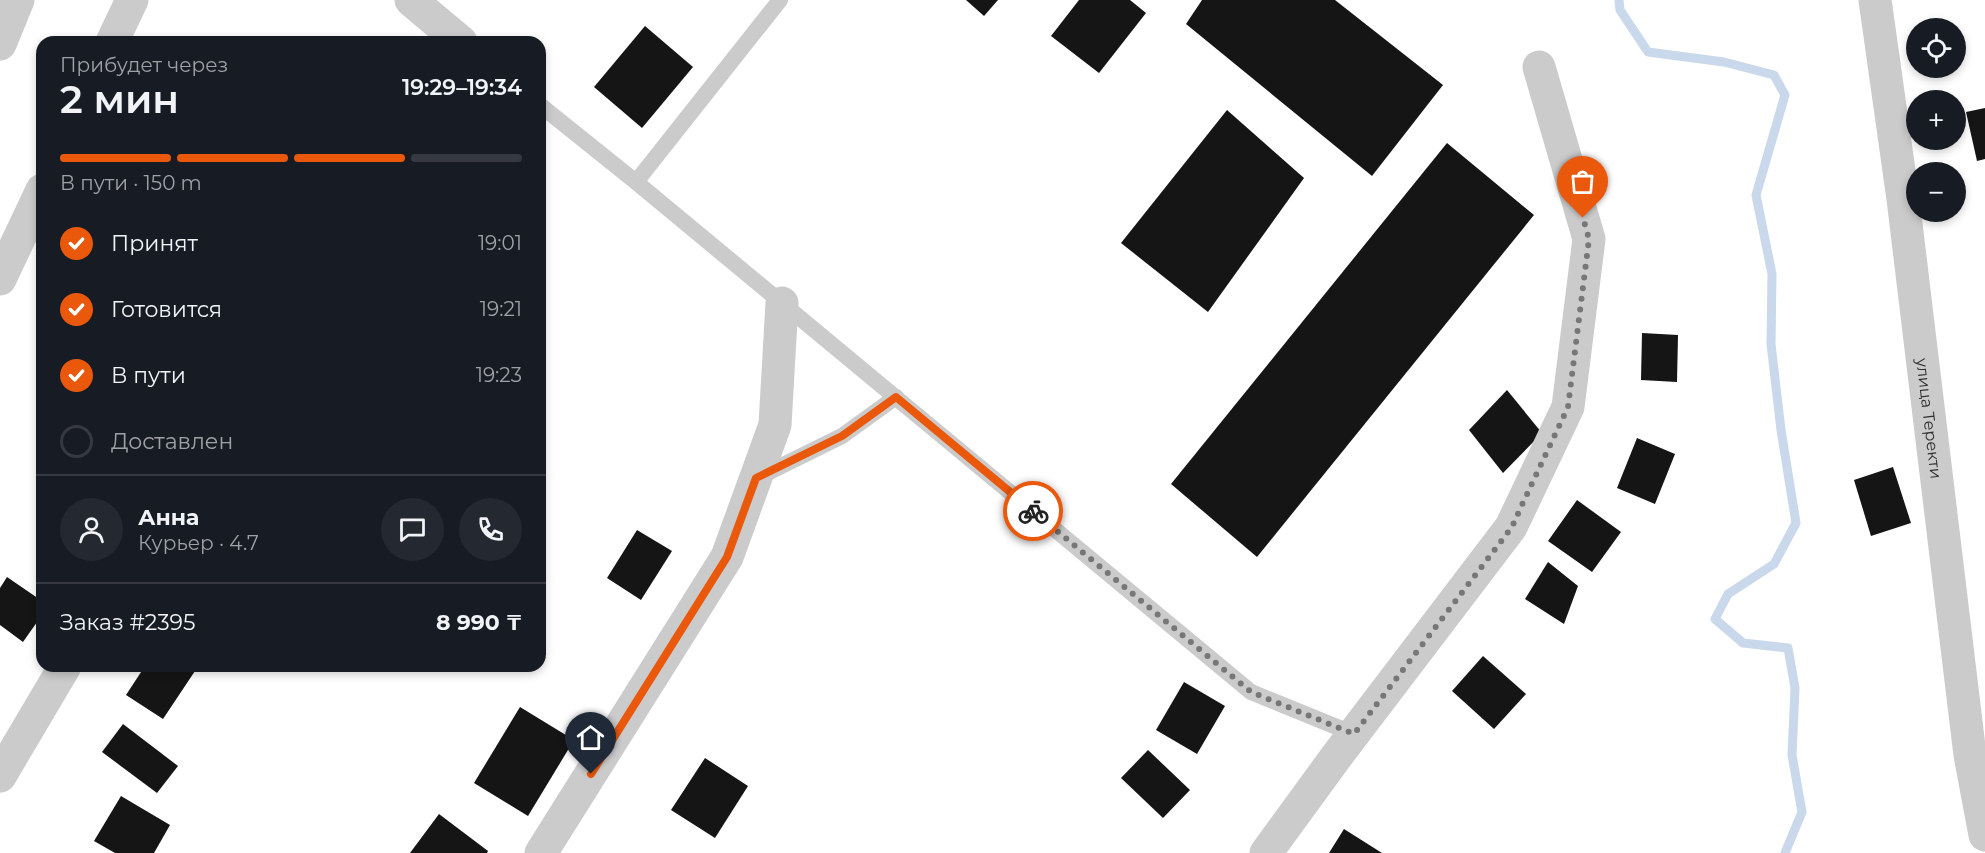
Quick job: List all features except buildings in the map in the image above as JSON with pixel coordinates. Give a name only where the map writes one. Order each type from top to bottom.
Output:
[{"type":"street","points":[[0,44],[18,0]]},
{"type":"street","points":[[115,36],[132,0]]},
{"type":"street","points":[[411,0],[454,36]]},
{"type":"street","name":"улица Теректи","points":[[1875,0],[1903,199],[1970,755],[1985,835]]},
{"type":"street","points":[[1266,853],[1512,527],[1568,407],[1589,239],[1539,67]]},
{"type":"street","points":[[0,279],[36,203]]},
{"type":"street","points":[[541,853],[727,557],[775,425],[782,303]]},
{"type":"street","points":[[0,776],[61,672]]},
{"type":"lane","points":[[636,182],[780,0]]},
{"type":"lane","points":[[546,110],[1251,692],[1354,734]]},
{"type":"lane","points":[[756,478],[842,436],[896,397]]},
{"type":"waterway","points":[[1619,0],[1620,10],[1648,52],[1724,62],[1774,75],[1785,95],[1756,195],[1772,274],[1771,344],[1781,430],[1796,523],[1774,564],[1728,594],[1715,619],[1743,643],[1788,648],[1795,688],[1792,755],[1802,812],[1785,853]]},
{"type":"way so far","points":[[1033,511],[1251,692],[1354,734],[1512,527],[1568,407],[1589,239],[1583,218]]},
{"type":"route","points":[[591,774],[727,557],[756,478],[842,436],[896,397],[1033,511]]}]
